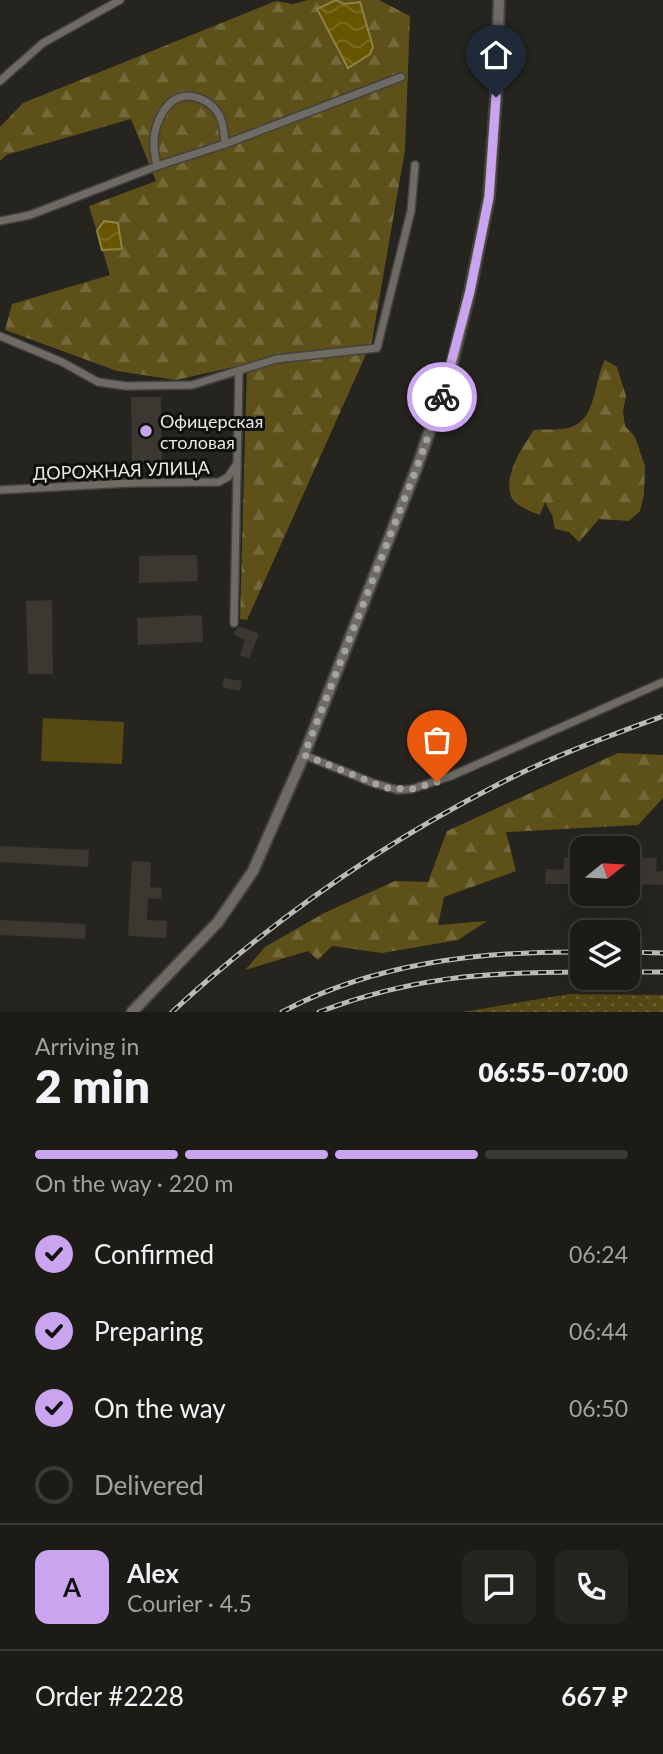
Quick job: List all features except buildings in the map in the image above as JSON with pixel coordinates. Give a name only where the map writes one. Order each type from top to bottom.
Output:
[{"type":"main road","points":[[132,1012],[196,948],[239,894],[265,846],[304,755],[417,467],[449,376],[489,197],[499,0]]},
{"type":"street","points":[[0,81],[43,43],[120,0]]},
{"type":"street","points":[[0,221],[30,215],[401,77]]},
{"type":"street","points":[[157,166],[155,129],[164,110],[173,100],[182,97],[198,97],[207,101],[219,114],[225,144]]},
{"type":"street","points":[[0,336],[62,362],[98,382],[126,386],[192,385],[276,359],[377,348],[411,211],[415,165]]},
{"type":"street","points":[[234,623],[239,370]]},
{"type":"street","name":"ДОРОЖНАЯ УЛИЦА","points":[[0,490],[130,483],[219,482],[228,477],[236,465]]},
{"type":"street","points":[[304,755],[373,783],[398,790],[412,789],[451,776],[663,682]]},
{"type":"shaded area","points":[[43,718],[124,722],[122,764],[41,761]]},
{"type":"shaded area","points":[[569,994],[663,995],[663,1012],[463,1012]]},
{"type":"green space","points":[[308,0],[336,0],[379,0],[410,16],[405,150],[372,341],[247,620],[240,619],[247,364],[176,380],[117,371],[5,330],[12,304],[110,275],[89,206],[156,181],[131,119],[6,155],[0,161],[0,127],[23,103],[276,1],[293,4]],"holes":[[[336,0],[344,4],[317,9]]]},
{"type":"green space","points":[[605,360],[617,367],[626,396],[623,411],[625,426],[635,437],[645,466],[644,495],[640,511],[629,521],[599,519],[579,542],[569,532],[555,529],[545,502],[540,515],[523,508],[510,494],[509,485],[514,464],[534,430],[562,429],[574,426],[582,420],[592,402]]},
{"type":"green space","points":[[618,753],[663,755],[663,798],[638,825],[506,832],[516,871],[444,897],[438,925],[487,921],[458,940],[382,953],[332,946],[318,960],[308,951],[245,970],[265,947],[324,913],[395,881],[428,882],[447,831]]},
{"type":"water","points":[[336,0],[344,4],[360,2],[373,47],[370,54],[348,68],[317,9]]},
{"type":"water","points":[[104,221],[118,223],[122,249],[102,250],[97,231]]},
{"type":"railway","points":[[172,1012],[247,947],[287,917],[410,834],[537,765],[663,716]]},
{"type":"railway","points":[[282,1012],[353,982],[428,963],[506,954],[570,952]]},
{"type":"railway","points":[[640,952],[663,953]]},
{"type":"railway","points":[[319,1012],[353,1000],[417,984],[481,975],[570,972]]},
{"type":"railway","points":[[640,972],[663,972]]},
{"type":"way so far","points":[[437,782],[412,789],[386,788],[304,755],[442,397]]},
{"type":"place","name":"Офицерская столовая","points":[[146,431]]},
{"type":"route","points":[[442,397],[470,291],[489,197],[496,97]]}]
